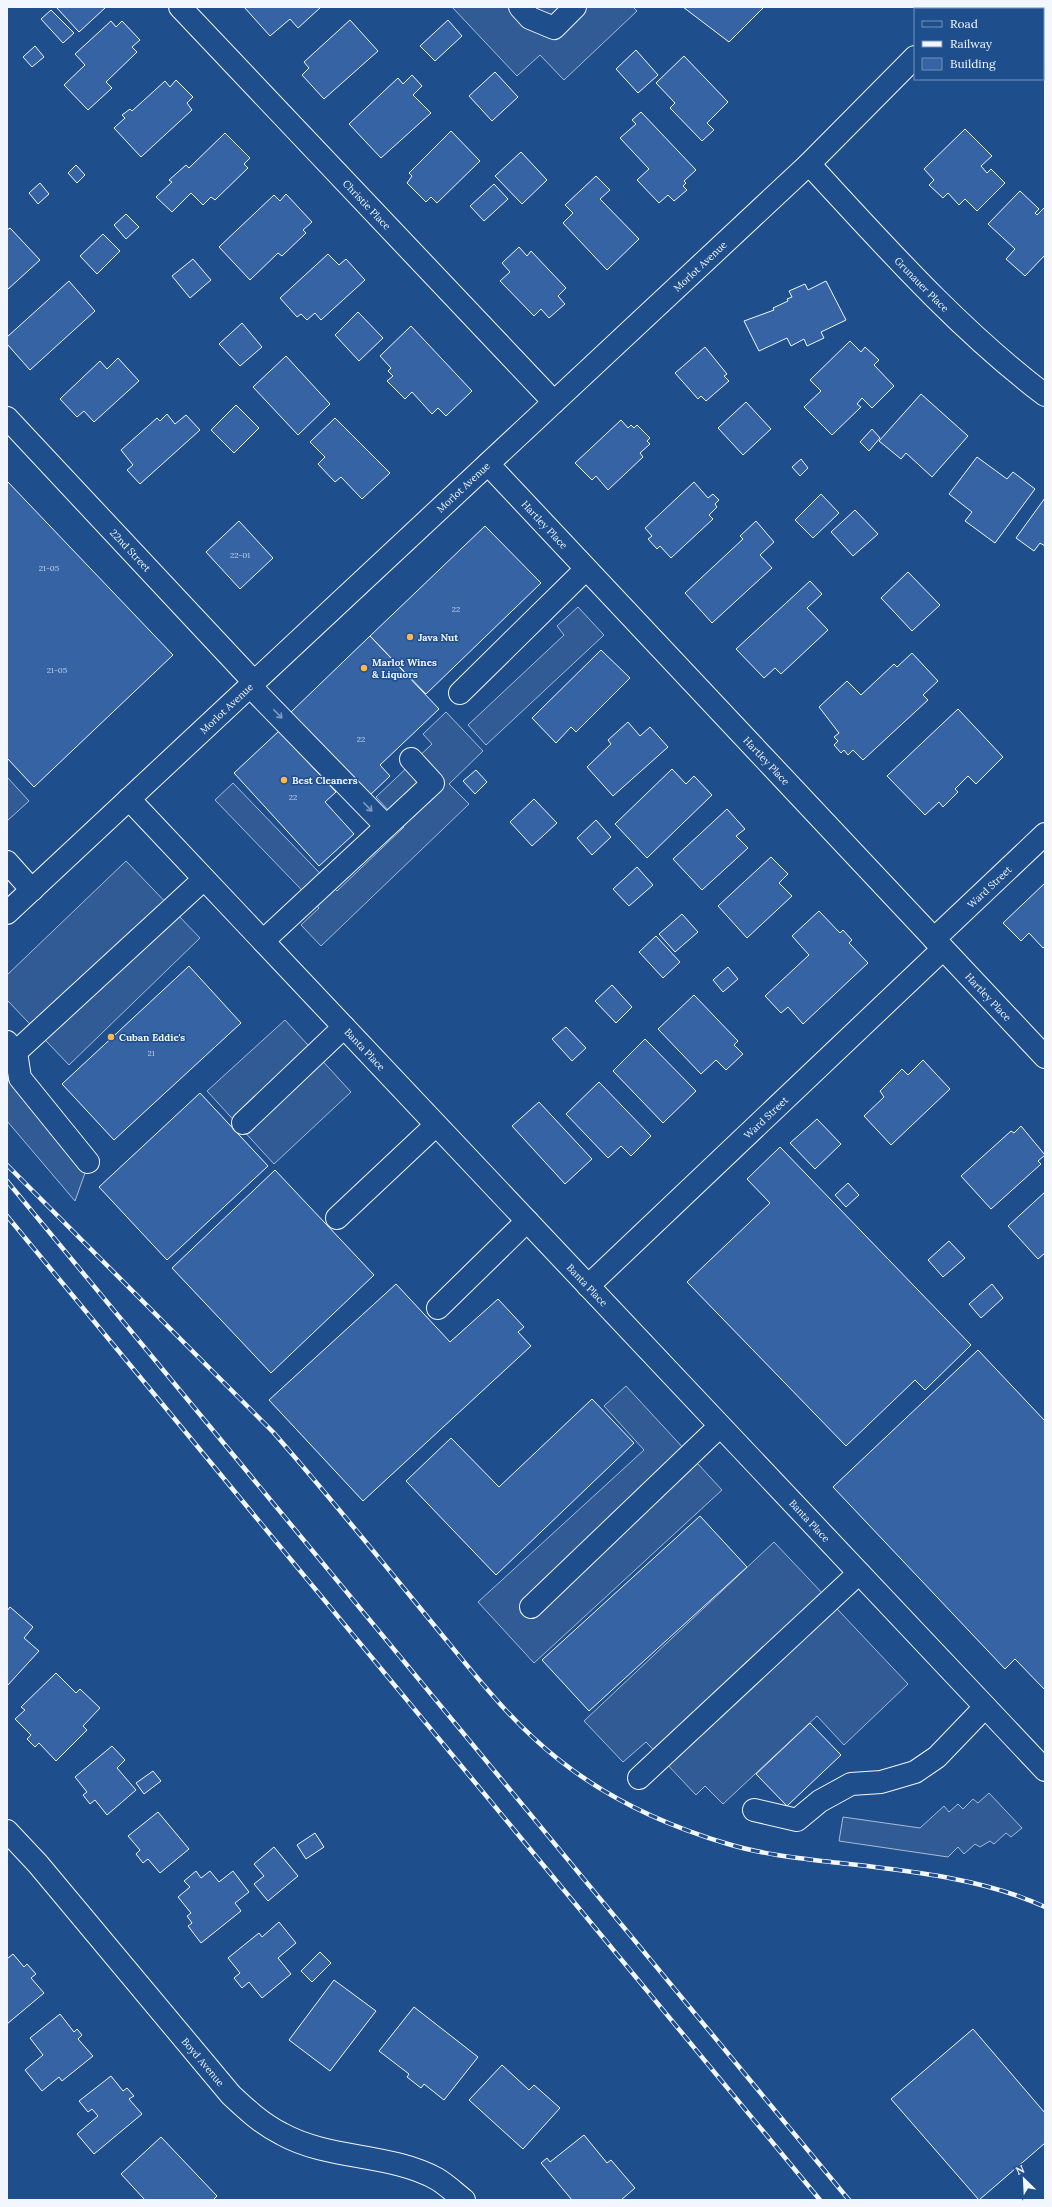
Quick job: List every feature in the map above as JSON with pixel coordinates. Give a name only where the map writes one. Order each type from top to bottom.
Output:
[{"type":"street","name":"Christie Place","points":[[180,7],[554,402]]},
{"type":"street","points":[[520,7],[530,18],[554,28],[575,7]]},
{"type":"street","name":"Morlot Avenue","points":[[7,913],[809,164],[914,58]]},
{"type":"street","name":"Grunauer Place","points":[[809,164],[918,282],[1005,364],[1045,395]]},
{"type":"street","name":"22nd Street","points":[[7,418],[252,684],[386,826]]},
{"type":"street","name":"Hartley Place","points":[[488,464],[1045,1057]]},
{"type":"street","points":[[460,693],[586,569]]},
{"type":"street","points":[[263,941],[433,783],[411,759]]},
{"type":"street","name":"Banta Place","points":[[129,799],[1045,1770]]},
{"type":"street","name":"Ward Street","points":[[588,1286],[938,944],[1045,834]]},
{"type":"street","points":[[7,862],[32,890]]},
{"type":"street","points":[[88,1162],[20,1078],[11,1047],[204,879]]},
{"type":"street","points":[[243,1123],[344,1027]]},
{"type":"street","points":[[337,1218],[436,1125]]},
{"type":"street","points":[[438,1308],[527,1221]]},
{"type":"street","points":[[531,1607],[720,1426]]},
{"type":"street","points":[[640,1778],[859,1573]]},
{"type":"street","points":[[754,1810],[797,1820],[820,1801],[851,1784],[881,1782],[915,1772],[937,1757],[985,1707]]},
{"type":"street","name":"Boyd Avenue","points":[[7,1831],[38,1864],[231,2095],[255,2118],[283,2135],[318,2147],[399,2165],[437,2179],[464,2200]]},
{"type":"shaded area","points":[[452,7],[633,7],[637,11],[564,80],[540,55],[517,76]]},
{"type":"shaded area","points":[[578,607],[604,635],[486,745],[468,725],[564,635],[557,626]]},
{"type":"shaded area","points":[[446,712],[483,751],[449,784],[469,804],[321,946],[301,925],[319,908],[215,800],[233,783],[337,891],[404,827],[376,797],[432,744],[423,734]]},
{"type":"shaded area","points":[[7,777],[29,801],[7,821]]},
{"type":"shaded area","points":[[126,861],[200,938],[69,1065],[7,1000],[7,975]]},
{"type":"shaded area","points":[[285,1020],[351,1092],[274,1164],[207,1091]]},
{"type":"shaded area","points":[[7,1079],[85,1173],[75,1201],[7,1121]]},
{"type":"shaded area","points":[[626,1386],[722,1490],[534,1663],[478,1602],[644,1450],[604,1406]]},
{"type":"shaded area","points":[[774,1542],[908,1684],[844,1745],[817,1716],[723,1804],[705,1786],[696,1795],[646,1742],[623,1762],[584,1721]]},
{"type":"shaded area","points":[[989,1793],[1022,1828],[1011,1837],[1006,1833],[994,1844],[990,1841],[980,1847],[975,1844],[964,1854],[958,1847],[948,1857],[839,1841],[843,1817],[920,1828],[944,1806],[949,1812],[958,1804],[963,1809],[973,1799],[978,1803]]},
{"type":"building","points":[[56,7],[104,7],[105,8],[79,32]]},
{"type":"building","points":[[244,7],[321,7],[298,28],[290,19],[270,36]]},
{"type":"building","points":[[683,7],[764,7],[729,42]]},
{"type":"building","points":[[51,10],[74,33],[63,43],[41,19]]},
{"type":"building","points":[[350,20],[378,51],[324,99],[302,75],[309,68],[304,62]]},
{"type":"building","points":[[448,20],[462,36],[435,61],[420,46]]},
{"type":"building","points":[[111,21],[116,27],[122,21],[140,40],[132,47],[137,52],[106,82],[112,88],[88,110],[64,85],[85,65],[75,54]]},
{"type":"building","points":[[35,46],[44,57],[32,67],[23,57]]},
{"type":"building","points":[[636,50],[658,75],[638,93],[616,69]]},
{"type":"building","points":[[684,56],[728,102],[707,123],[714,130],[702,141],[670,108],[675,103],[656,83]]},
{"type":"building","points":[[495,72],[518,97],[492,121],[469,96]]},
{"type":"building","points":[[412,75],[422,86],[413,95],[431,113],[381,158],[349,124],[398,78],[403,84]]},
{"type":"building","points":[[176,80],[193,97],[187,103],[192,110],[141,157],[114,128],[125,118],[122,115],[130,109],[132,111],[165,81],[170,87]]},
{"type":"building","points":[[641,112],[696,170],[684,181],[686,183],[683,186],[687,190],[674,201],[668,195],[659,203],[637,180],[649,169],[620,138],[636,124],[632,120]]},
{"type":"building","points":[[965,129],[992,156],[981,166],[987,173],[991,169],[1005,183],[977,211],[965,199],[959,205],[948,193],[943,198],[929,185],[934,180],[924,169]]},
{"type":"building","points":[[451,131],[480,161],[437,203],[431,197],[426,202],[407,183],[412,176],[409,173]]},
{"type":"building","points":[[225,133],[250,158],[244,164],[248,168],[215,200],[211,197],[203,205],[191,193],[172,212],[156,197],[172,182],[169,180],[186,165],[189,168]]},
{"type":"building","points":[[521,152],[547,180],[522,204],[495,176]]},
{"type":"building","points":[[76,165],[85,175],[77,183],[68,173]]},
{"type":"building","points":[[596,176],[610,190],[600,199],[639,239],[607,270],[563,223],[573,213],[565,205]]},
{"type":"building","points":[[40,183],[49,194],[38,204],[29,193]]},
{"type":"building","points":[[494,184],[508,199],[484,221],[470,206]]},
{"type":"building","points":[[1020,191],[1039,209],[1035,213],[1037,215],[1045,207],[1045,255],[1025,276],[1006,259],[1015,249],[988,224]]},
{"type":"building","points":[[286,194],[312,222],[303,230],[306,233],[282,256],[278,253],[250,280],[219,247],[274,195],[280,201]]},
{"type":"building","points":[[126,214],[139,227],[126,239],[114,225]]},
{"type":"building","points":[[10,228],[40,260],[7,290],[7,230]]},
{"type":"building","points":[[103,234],[120,251],[97,274],[80,256]]},
{"type":"building","points":[[519,247],[527,256],[531,251],[566,288],[558,296],[565,304],[549,318],[541,309],[534,316],[500,281],[510,272],[502,263]]},
{"type":"building","points":[[328,254],[339,265],[346,259],[365,280],[321,320],[315,313],[307,320],[301,314],[297,317],[280,298]]},
{"type":"building","points":[[193,259],[211,280],[190,298],[172,276]]},
{"type":"building","points":[[69,281],[95,311],[30,370],[7,344],[7,337]]},
{"type":"building","points":[[826,281],[846,320],[821,332],[824,338],[807,346],[804,339],[791,346],[787,338],[759,351],[744,321],[774,310],[773,308],[788,301],[787,299],[792,297],[789,291],[805,284],[808,290]]},
{"type":"building","points":[[358,312],[383,338],[359,361],[335,335]]},
{"type":"building","points":[[242,323],[262,347],[240,366],[219,344]]},
{"type":"building","points":[[411,326],[472,391],[446,416],[438,408],[432,414],[412,392],[405,399],[387,381],[393,376],[388,371],[391,368],[380,356]]},
{"type":"building","points":[[850,341],[861,352],[865,347],[879,360],[874,365],[894,386],[872,408],[862,398],[857,404],[861,407],[832,435],[804,407],[821,391],[810,380]]},
{"type":"building","points":[[705,347],[727,374],[724,376],[729,381],[706,401],[701,396],[698,399],[675,373]]},
{"type":"building","points":[[286,356],[330,404],[298,435],[253,387]]},
{"type":"building","points":[[118,358],[139,381],[94,422],[84,411],[77,417],[60,399],[100,361],[107,369]]},
{"type":"building","points":[[921,394],[968,436],[932,477],[906,453],[901,459],[879,441]]},
{"type":"building","points":[[746,402],[771,429],[743,455],[718,428]]},
{"type":"building","points":[[236,405],[259,428],[234,453],[211,430]]},
{"type":"building","points":[[167,414],[175,424],[186,415],[200,430],[140,484],[127,470],[133,465],[121,450],[157,418],[160,421]]},
{"type":"building","points":[[335,418],[390,473],[362,499],[341,477],[335,482],[318,464],[325,457],[310,442]]},
{"type":"building","points":[[621,420],[628,428],[631,425],[634,428],[637,425],[650,438],[647,441],[650,444],[640,453],[643,457],[608,490],[596,476],[592,480],[575,463]]},
{"type":"building","points":[[872,429],[880,438],[869,451],[860,442]]},
{"type":"building","points":[[977,457],[1007,479],[1013,472],[1035,489],[995,543],[965,521],[972,512],[949,494]]},
{"type":"building","points":[[801,459],[808,468],[800,476],[792,467]]},
{"type":"building","points":[[7,481],[173,655],[34,787],[7,758]]},
{"type":"building","points":[[694,482],[708,498],[713,494],[719,500],[715,504],[717,507],[709,515],[713,519],[671,558],[660,546],[657,549],[648,539],[652,536],[645,528]]},
{"type":"building","points":[[821,494],[839,513],[813,538],[795,520]]},
{"type":"building","points":[[1045,498],[1045,546],[1040,543],[1034,551],[1016,538]]},
{"type":"building","points":[[855,510],[878,534],[853,556],[831,532]]},
{"type":"building","points":[[239,521],[273,558],[240,589],[206,552]]},
{"type":"building","points":[[756,521],[774,542],[760,555],[772,568],[712,623],[685,593],[743,539],[740,536]]},
{"type":"building","points":[[485,526],[541,583],[426,694],[370,636]]},
{"type":"building","points":[[908,572],[940,605],[912,631],[881,598]]},
{"type":"building","points":[[810,581],[822,594],[807,608],[828,630],[781,674],[775,668],[764,678],[736,649]]},
{"type":"building","points":[[370,636],[439,709],[380,765],[390,776],[369,796],[290,713]]},
{"type":"building","points":[[601,650],[630,678],[576,732],[571,727],[556,743],[532,718]]},
{"type":"building","points":[[912,653],[938,681],[923,695],[928,700],[863,760],[853,750],[848,755],[844,750],[841,753],[834,745],[838,741],[834,737],[839,733],[819,707],[847,681],[861,695],[894,664],[897,667]]},
{"type":"building","points":[[958,709],[1003,757],[976,784],[968,776],[955,789],[958,792],[943,807],[939,802],[925,815],[887,776]]},
{"type":"building","points":[[628,722],[640,736],[650,727],[668,747],[613,796],[587,767],[611,744],[608,740]]},
{"type":"building","points":[[279,731],[336,792],[325,802],[354,834],[319,866],[234,773]]},
{"type":"building","points":[[672,769],[686,784],[694,776],[712,795],[647,858],[615,824]]},
{"type":"building","points":[[476,770],[487,782],[475,794],[463,781]]},
{"type":"building","points":[[534,799],[557,823],[532,846],[510,822]]},
{"type":"building","points":[[727,809],[745,829],[736,836],[748,848],[702,890],[673,859]]},
{"type":"building","points":[[596,820],[611,837],[592,855],[577,838]]},
{"type":"building","points":[[771,857],[788,874],[779,883],[792,896],[747,938],[718,906]]},
{"type":"building","points":[[637,867],[653,885],[629,906],[613,889]]},
{"type":"building","points":[[1045,883],[1045,946],[1043,948],[1029,933],[1021,941],[1003,923]]},
{"type":"building","points":[[819,911],[840,933],[843,930],[852,940],[849,943],[868,963],[803,1024],[788,1007],[781,1013],[765,996],[809,955],[792,936]]},
{"type":"building","points":[[682,914],[698,932],[675,952],[659,934]]},
{"type":"building","points":[[656,936],[680,962],[663,978],[639,952]]},
{"type":"building","points":[[189,966],[241,1023],[114,1140],[62,1084]]},
{"type":"building","points":[[728,967],[738,979],[723,992],[713,980]]},
{"type":"building","points":[[612,985],[632,1007],[616,1023],[595,1001]]},
{"type":"building","points":[[694,995],[738,1041],[734,1045],[743,1054],[726,1070],[716,1060],[701,1074],[658,1029]]},
{"type":"building","points":[[566,1027],[586,1048],[572,1061],[552,1039]]},
{"type":"building","points":[[645,1039],[696,1091],[663,1123],[613,1071]]},
{"type":"building","points":[[923,1060],[950,1089],[891,1145],[864,1116],[884,1097],[880,1091],[902,1069],[908,1075]]},
{"type":"building","points":[[599,1082],[651,1136],[631,1156],[621,1146],[608,1158],[566,1114]]},
{"type":"building","points":[[200,1093],[268,1166],[167,1260],[99,1187]]},
{"type":"building","points":[[539,1102],[592,1159],[565,1184],[512,1126]]},
{"type":"building","points":[[817,1119],[841,1144],[815,1169],[790,1143]]},
{"type":"building","points":[[1021,1126],[1045,1155],[1038,1161],[1041,1164],[991,1209],[961,1176],[1011,1131],[1014,1133]]},
{"type":"building","points":[[780,1147],[971,1345],[925,1390],[915,1380],[846,1446],[687,1282],[770,1203],[747,1179]]},
{"type":"building","points":[[275,1170],[374,1275],[271,1373],[172,1268]]},
{"type":"building","points":[[848,1183],[859,1195],[846,1207],[835,1195]]},
{"type":"building","points":[[1045,1192],[1045,1253],[1038,1259],[1008,1226]]},
{"type":"building","points":[[949,1241],[965,1258],[943,1277],[928,1260]]},
{"type":"building","points":[[396,1284],[450,1342],[498,1299],[524,1327],[518,1332],[531,1346],[363,1501],[269,1400]]},
{"type":"building","points":[[992,1284],[1003,1298],[981,1318],[969,1304]]},
{"type":"building","points":[[978,1350],[1045,1421],[1045,1690],[1015,1659],[1005,1669],[833,1487]]},
{"type":"building","points":[[592,1399],[634,1443],[496,1575],[406,1481],[451,1438],[499,1487]]},
{"type":"building","points":[[700,1516],[747,1567],[589,1711],[542,1660]]},
{"type":"building","points":[[10,1607],[33,1627],[24,1638],[39,1651],[7,1686],[7,1611]]},
{"type":"building","points":[[56,1673],[76,1693],[80,1689],[100,1708],[83,1726],[87,1730],[56,1761],[39,1743],[35,1747],[27,1739],[31,1735],[15,1719],[25,1710],[21,1707]]},
{"type":"building","points":[[810,1723],[841,1755],[787,1806],[756,1774]]},
{"type":"building","points":[[112,1746],[125,1760],[117,1768],[136,1790],[107,1815],[95,1800],[90,1804],[83,1795],[87,1792],[75,1777]]},
{"type":"building","points":[[153,1771],[161,1781],[144,1794],[136,1783]]},
{"type":"building","points":[[158,1812],[189,1849],[160,1873],[148,1859],[143,1863],[136,1854],[140,1850],[128,1836]]},
{"type":"building","points":[[315,1833],[324,1847],[306,1859],[297,1845]]},
{"type":"building","points":[[274,1847],[298,1876],[268,1901],[254,1884],[264,1876],[254,1864]]},
{"type":"building","points":[[196,1871],[201,1878],[210,1871],[219,1882],[233,1871],[249,1892],[235,1903],[241,1911],[201,1943],[188,1926],[192,1923],[187,1916],[191,1913],[178,1897],[190,1887],[184,1881]]},
{"type":"building","points":[[279,1922],[296,1943],[278,1958],[291,1974],[262,1998],[249,1982],[242,1988],[234,1978],[240,1973],[228,1958],[259,1933],[262,1937]]},
{"type":"building","points":[[320,1952],[331,1963],[312,1982],[301,1971]]},
{"type":"building","points":[[13,1954],[24,1967],[27,1964],[36,1974],[31,1978],[44,1993],[7,2024],[7,1959]]},
{"type":"building","points":[[334,1980],[376,2011],[330,2071],[289,2040]]},
{"type":"building","points":[[414,2007],[478,2057],[444,2100],[424,2084],[421,2088],[407,2077],[409,2074],[379,2051]]},
{"type":"building","points":[[60,2014],[74,2032],[77,2029],[82,2035],[78,2039],[93,2056],[62,2081],[59,2077],[42,2091],[25,2070],[43,2055],[30,2038]]},
{"type":"building","points":[[973,2029],[1045,2113],[1045,2143],[979,2200],[891,2099]]},
{"type":"building","points":[[502,2065],[529,2090],[534,2085],[560,2108],[523,2149],[469,2100]]},
{"type":"building","points":[[111,2076],[123,2091],[127,2088],[134,2096],[129,2099],[142,2114],[94,2154],[77,2134],[98,2116],[92,2109],[88,2112],[79,2101]]},
{"type":"building","points":[[584,2135],[607,2163],[611,2160],[635,2188],[621,2200],[572,2200],[541,2163],[547,2158],[550,2162]]},
{"type":"building","points":[[161,2137],[217,2196],[213,2200],[145,2200],[121,2174]]},
{"type":"railway","points":[[7,1165],[273,1432],[495,1698],[541,1745],[577,1773],[597,1787],[639,1810],[683,1829],[728,1844],[805,1859],[940,1876],[994,1888],[1045,1907]]},
{"type":"railway","points":[[7,1181],[849,2200]]},
{"type":"railway","points":[[7,1216],[820,2200]]},
{"type":"place","name":"Java Nut","points":[[410,637]]},
{"type":"place","name":"Marlot Wines & Liquors","points":[[364,668]]},
{"type":"place","name":"Best Cleaners","points":[[284,780]]},
{"type":"place","name":"Cuban Eddie's","points":[[111,1037]]}]
